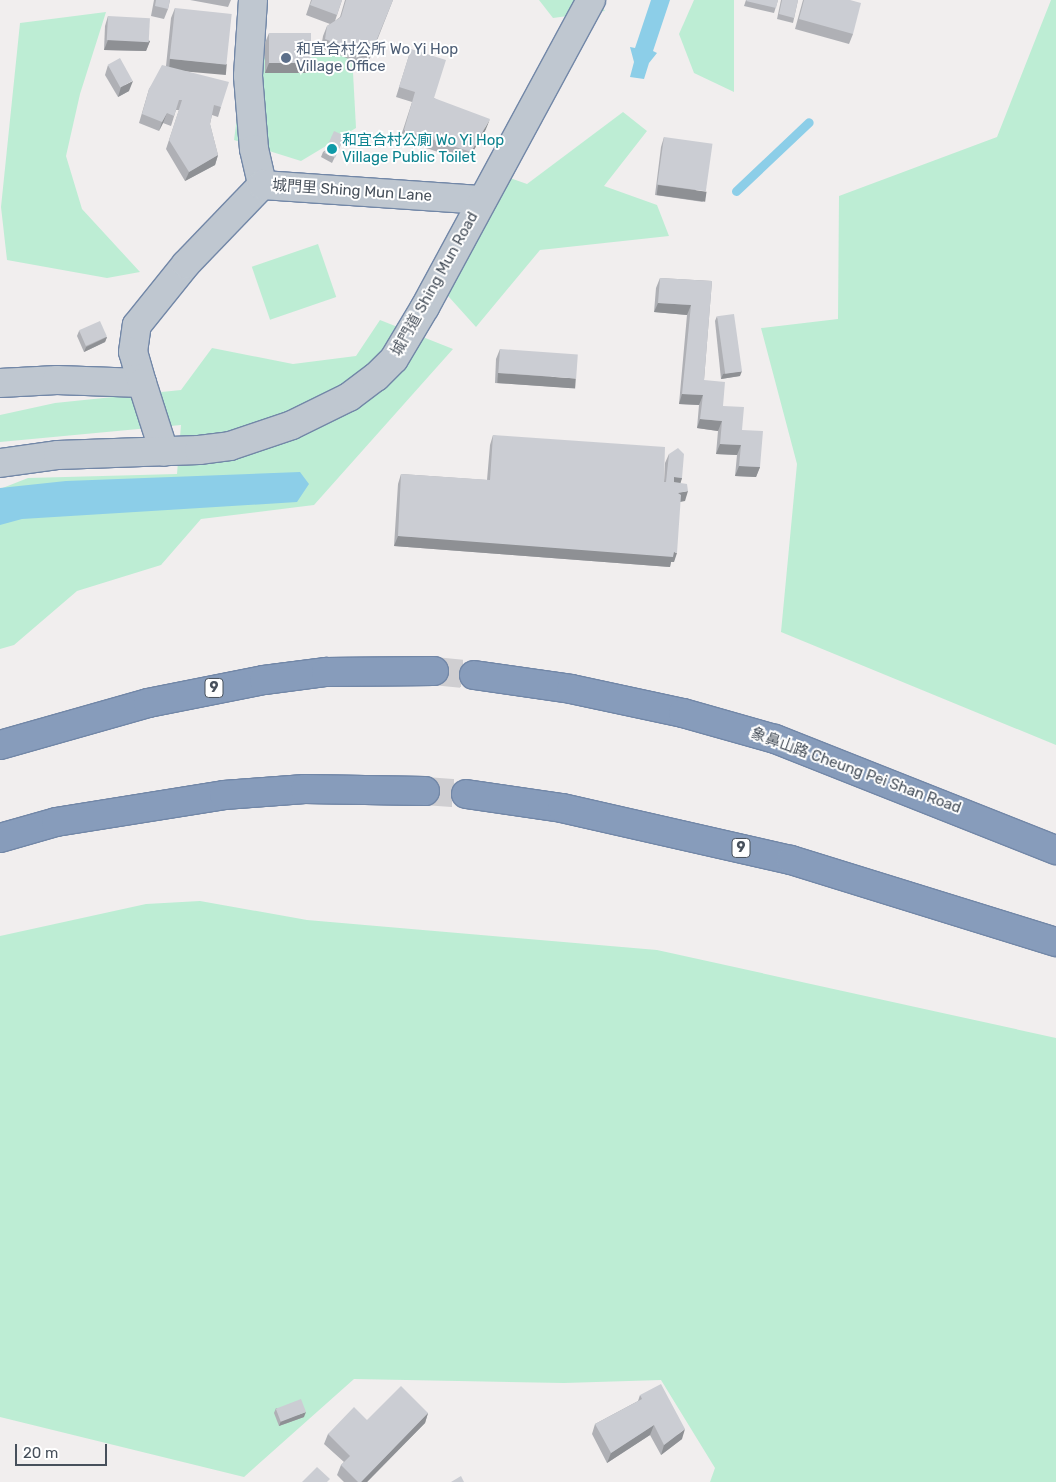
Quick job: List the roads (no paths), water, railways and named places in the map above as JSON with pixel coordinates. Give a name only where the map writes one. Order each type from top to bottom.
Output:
[{"type":"highway","name":"9","points":[[0,745],[148,703],[264,680],[326,672],[434,671]]},
{"type":"highway","name":"象鼻山路 Cheung Pei Shan Road","points":[[474,675],[571,688],[682,713],[775,739],[1056,850]]},
{"type":"highway","points":[[0,838],[56,822],[224,795],[305,789],[426,791]]},
{"type":"highway","name":"9","points":[[466,794],[513,800],[628,821],[791,860],[1056,942]]},
{"type":"street","points":[[253,0],[248,76],[254,149],[262,185]]},
{"type":"street","name":"城門道 Shing Mun Road","points":[[0,463],[58,455],[164,452],[230,446],[261,437],[349,397],[376,377],[394,359],[425,307],[480,200],[591,0]]},
{"type":"street","name":"城門里 Shing Mun Lane","points":[[164,452],[133,352],[137,325],[186,264],[262,185],[480,200]]},
{"type":"street","points":[[0,384],[57,380],[142,384]]},
{"type":"water","points":[[651,0],[670,0],[653,51],[657,53],[649,63],[644,79],[630,77],[634,62],[630,47],[635,48]]},
{"type":"water","points":[[300,472],[309,484],[297,502],[22,519],[0,525],[0,488],[66,481]]},
{"type":"waterway","points":[[736,191],[809,122]]},
{"type":"tunnel","points":[[434,671],[474,675]]},
{"type":"tunnel","points":[[425,791],[466,794]]},
{"type":"place","name":"和宜合村公所 Wo Yi Hop Village Office","points":[[286,58]]},
{"type":"place","name":"和宜合村公廁 Wo Yi Hop Village Public Toilet","points":[[332,149]]}]
